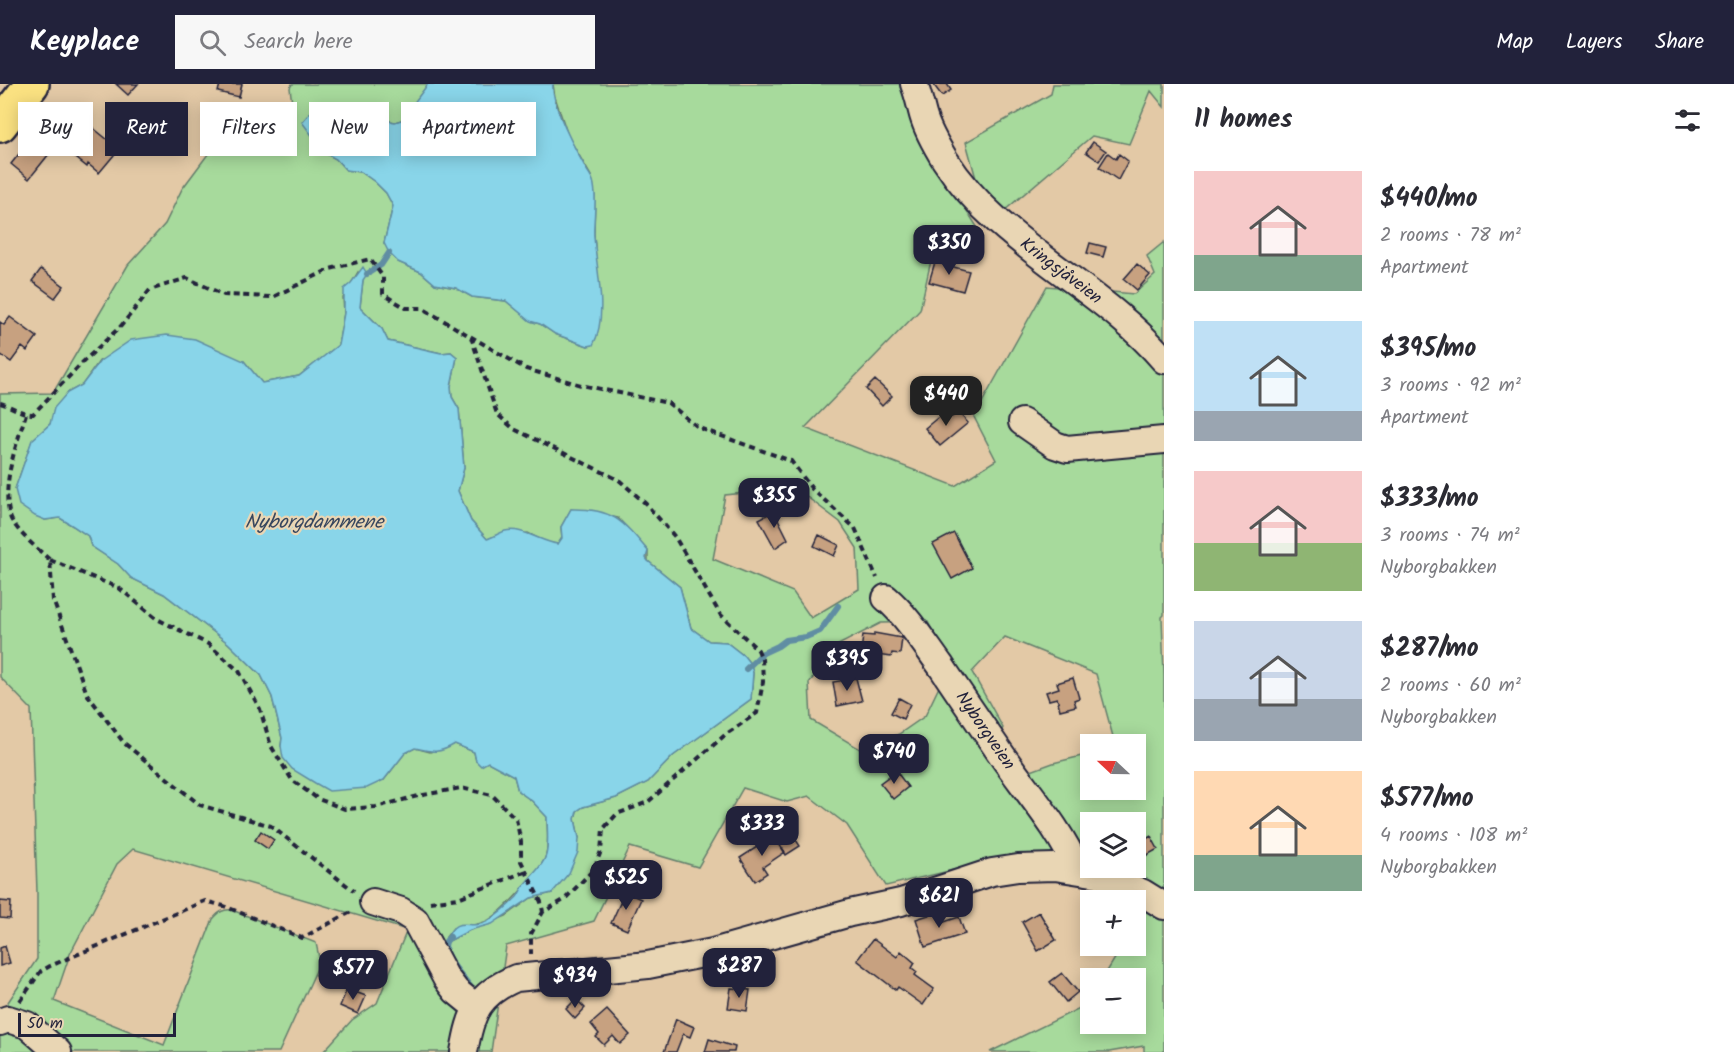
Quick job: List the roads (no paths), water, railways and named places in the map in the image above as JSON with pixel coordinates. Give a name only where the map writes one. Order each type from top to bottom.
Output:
[{"type":"main road","points":[[0,125],[32,84]]},
{"type":"street","name":"Kringsjåveien","points":[[914,84],[924,117],[944,159],[978,201],[1019,240],[1127,321],[1164,360]]},
{"type":"street","points":[[1022,422],[1055,445],[1067,449],[1164,440]]},
{"type":"street","name":"Nyborgveien","points":[[886,598],[897,607],[926,646],[1052,824],[1077,869]]},
{"type":"street","points":[[464,1052],[477,1008],[487,994],[496,987],[516,978],[648,965],[713,952],[850,913],[901,902],[992,872],[1030,867],[1077,869],[1110,878],[1143,893],[1164,906]]},
{"type":"street","points":[[373,902],[402,910],[415,920],[446,978],[456,991],[477,1008]]},
{"type":"street","points":[[4,1021],[27,1025],[58,1052]]},
{"type":"water","points":[[428,84],[553,84],[559,114],[592,179],[594,188],[594,236],[601,306],[598,333],[593,345],[588,346],[555,334],[540,324],[530,321],[506,301],[472,297],[456,288],[435,284],[421,272],[398,262],[389,253],[384,243],[393,206],[386,193],[361,172],[346,170],[330,156],[389,156],[389,121],[401,120],[401,156],[536,156],[536,102],[414,102]]},
{"type":"water","points":[[309,114],[309,131],[302,122]]},
{"type":"water","name":"Nyborgdammene","points":[[363,267],[367,274],[363,280],[360,307],[382,329],[388,341],[441,353],[451,352],[457,357],[451,386],[452,397],[459,409],[464,468],[458,491],[471,521],[487,539],[512,530],[558,544],[562,538],[561,527],[571,509],[597,511],[616,518],[648,551],[646,558],[648,561],[680,587],[691,628],[709,641],[726,642],[744,656],[751,665],[753,673],[751,699],[673,756],[648,782],[616,798],[583,807],[577,811],[575,819],[579,838],[578,852],[569,873],[552,893],[531,898],[492,924],[470,930],[449,941],[446,940],[455,927],[464,924],[481,924],[503,910],[517,897],[540,867],[546,855],[547,817],[532,801],[518,791],[514,776],[488,762],[481,766],[476,761],[474,752],[455,744],[440,751],[415,748],[405,753],[384,780],[367,788],[329,791],[315,783],[292,769],[283,758],[282,738],[272,697],[261,675],[228,643],[164,594],[131,578],[118,564],[91,546],[88,536],[60,518],[45,520],[19,505],[15,489],[32,440],[50,424],[54,408],[67,393],[82,385],[100,361],[131,340],[167,335],[195,339],[244,361],[262,383],[299,376],[338,345],[344,313],[344,289]]},
{"type":"waterway","points":[[367,274],[381,265],[389,253]]},
{"type":"waterway","points":[[746,669],[763,653],[786,640],[806,637],[820,631],[838,606]]},
{"type":"waterway","points":[[450,937],[445,949],[448,956],[473,990]]}]
